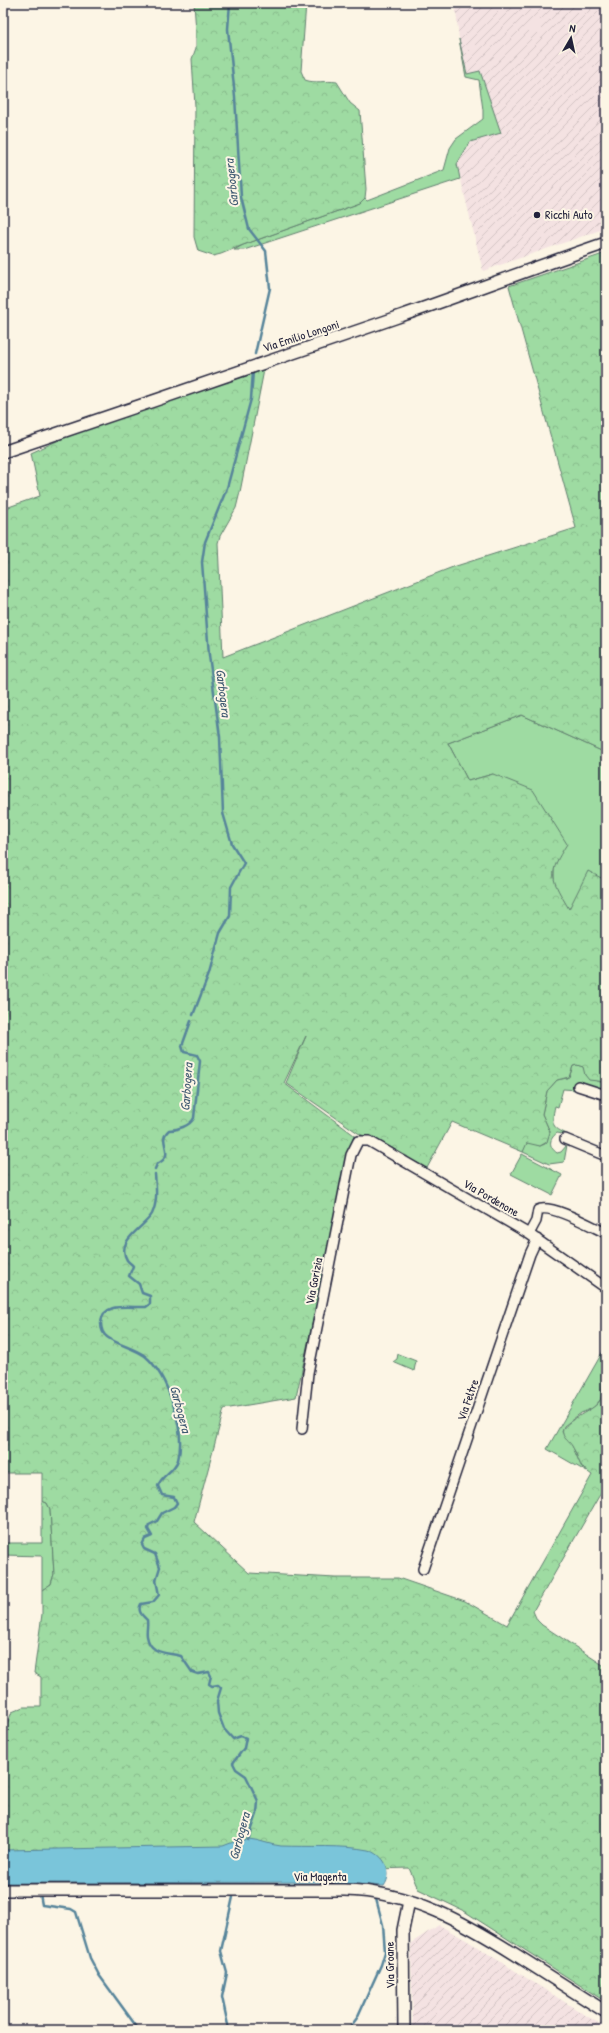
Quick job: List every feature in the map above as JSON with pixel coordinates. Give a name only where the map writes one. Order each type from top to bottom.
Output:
[{"type":"street","name":"Via Emilio Longoni","points":[[3,452],[270,359],[396,318],[516,273],[606,243]]},
{"type":"street","points":[[578,1086],[606,1095]]},
{"type":"street","points":[[565,1138],[606,1156]]},
{"type":"street","name":"Via Pordenone","points":[[358,1140],[369,1141],[533,1237],[606,1288]]},
{"type":"street","name":"Via Gorizia","points":[[302,1429],[308,1374],[350,1157],[354,1145],[358,1140]]},
{"type":"street","name":"Via Feltre","points":[[423,1569],[531,1251],[538,1210],[542,1208],[559,1212],[606,1233]]},
{"type":"street","name":"Via Magenta","points":[[3,1890],[365,1891],[409,1901],[442,1912],[472,1927],[606,2012]]},
{"type":"street","name":"Via Groane","points":[[404,2030],[403,1930],[409,1901]]},
{"type":"shaded area","points":[[455,3],[606,3],[606,228],[483,271],[457,164],[470,142],[500,133],[480,71],[467,75],[459,39]]},
{"type":"shaded area","points":[[439,1925],[466,1940],[606,2028],[606,2030],[413,2030],[411,1943]]},
{"type":"green space","points":[[194,3],[306,3],[301,71],[305,80],[313,82],[337,82],[350,103],[360,111],[366,189],[365,198],[360,203],[221,254],[213,256],[198,251],[194,237],[195,106],[192,59],[196,48],[196,32]]},
{"type":"green space","points":[[459,39],[467,74],[480,71],[501,133],[470,142],[457,164],[460,179],[244,250],[234,250],[243,245],[360,203],[365,198],[367,200],[444,170],[450,148],[456,139],[483,119],[479,80],[466,77]]},
{"type":"green space","points":[[606,253],[606,753],[522,715],[448,743],[468,781],[493,774],[533,790],[567,844],[556,863],[554,876],[558,890],[569,909],[588,871],[605,880],[606,1082],[589,1080],[585,1075],[583,1067],[577,1065],[573,1066],[569,1077],[557,1080],[547,1091],[542,1114],[550,1132],[547,1142],[540,1146],[527,1143],[523,1152],[452,1122],[427,1168],[358,1133],[286,1083],[306,1036],[284,1083],[354,1135],[296,1397],[224,1409],[194,1522],[249,1573],[335,1578],[398,1578],[465,1601],[507,1625],[592,1475],[581,1465],[575,1451],[564,1436],[563,1430],[571,1421],[596,1406],[599,1402],[602,1394],[606,1367],[606,1484],[533,1611],[537,1620],[542,1625],[606,1667],[606,2002],[464,1911],[418,1889],[409,1868],[3,1881],[3,1733],[12,1712],[24,1707],[41,1707],[41,1677],[34,1673],[42,1614],[42,1590],[51,1584],[54,1574],[50,1509],[47,1503],[42,1501],[42,1473],[3,1473],[3,583],[5,568],[3,509],[40,496],[31,453],[85,428],[264,370],[236,508],[220,536],[218,543],[223,657],[453,567],[576,528],[509,286]]},
{"type":"green space","points":[[522,715],[606,753],[606,885],[605,880],[569,910],[554,884],[554,864],[493,774],[468,781],[448,743]]},
{"type":"green space","points":[[577,1065],[584,1067],[585,1075],[600,1082],[606,1082],[606,1092],[563,1089],[558,1107],[555,1106],[553,1121],[554,1125],[559,1130],[569,1135],[557,1133],[552,1138],[551,1146],[557,1153],[561,1152],[567,1145],[564,1162],[549,1164],[523,1152],[525,1144],[529,1142],[540,1146],[545,1144],[550,1132],[542,1114],[547,1091],[557,1080],[567,1078],[570,1075],[573,1066]]},
{"type":"green space","points":[[522,1154],[562,1175],[552,1195],[511,1174]]},
{"type":"green space","points":[[606,1346],[606,1367],[603,1376],[601,1399],[593,1408],[581,1413],[564,1426],[562,1432],[572,1445],[581,1466],[587,1472],[547,1449]]},
{"type":"green space","points":[[398,1354],[416,1361],[414,1371],[393,1362],[397,1359]]},
{"type":"green space","points":[[42,1501],[47,1503],[50,1509],[54,1574],[51,1584],[42,1590],[42,1556],[3,1555],[3,1543],[42,1543]]},
{"type":"water","points":[[249,1839],[281,1846],[337,1847],[368,1850],[379,1855],[383,1859],[388,1870],[387,1881],[384,1886],[322,1882],[3,1883],[3,1850],[223,1846],[236,1841]]},
{"type":"waterway","name":"Garbogera","points":[[230,3],[228,29],[235,97],[241,197],[249,229],[266,251],[270,288],[255,354]]},
{"type":"waterway","name":"Garbogera","points":[[193,1015],[209,974],[220,933],[230,916],[231,887],[244,863],[232,844],[223,813],[220,737],[209,655],[202,562],[205,542],[227,488],[251,399],[253,371]]},
{"type":"waterway","name":"Garbogera","points":[[155,1169],[157,1164],[166,1156],[164,1139],[165,1134],[169,1130],[176,1129],[190,1123],[194,1118],[200,1061],[197,1055],[184,1052],[182,1046],[191,1021]]},
{"type":"waterway","name":"Garbogera","points":[[155,1174],[156,1199],[154,1209],[148,1219],[128,1240],[124,1253],[127,1260],[133,1266],[129,1276],[139,1284],[142,1293],[150,1296],[150,1304],[146,1307],[118,1307],[111,1309],[106,1311],[101,1323],[102,1331],[107,1337],[141,1353],[153,1365],[161,1376],[168,1390],[177,1419],[180,1448],[178,1460],[174,1468],[162,1479],[158,1486],[162,1495],[174,1497],[177,1503],[174,1507],[162,1513],[157,1521],[149,1525],[148,1529],[152,1536],[145,1539],[142,1545],[144,1549],[155,1554],[160,1567],[156,1580],[159,1595],[153,1602],[141,1604],[140,1611],[147,1620],[147,1636],[149,1642],[155,1650],[181,1656],[192,1672],[198,1674],[209,1672],[211,1676],[209,1684],[212,1686],[218,1685],[221,1688],[217,1701],[218,1713],[224,1729],[233,1739],[241,1736],[246,1738],[244,1748],[233,1763],[236,1769],[246,1776],[258,1801],[257,1814],[248,1840]]},
{"type":"waterway","points":[[40,1894],[42,1905],[71,1909],[76,1912],[90,1958],[99,1975],[139,2030]]},
{"type":"waterway","name":"Garbogera","points":[[229,2030],[222,1997],[227,1973],[221,1951],[233,1897]]},
{"type":"waterway","points":[[348,2030],[357,2018],[381,1965],[385,1952],[383,1925],[376,1899]]},
{"type":"place","name":"Ricchi Auto","points":[[537,215]]}]
